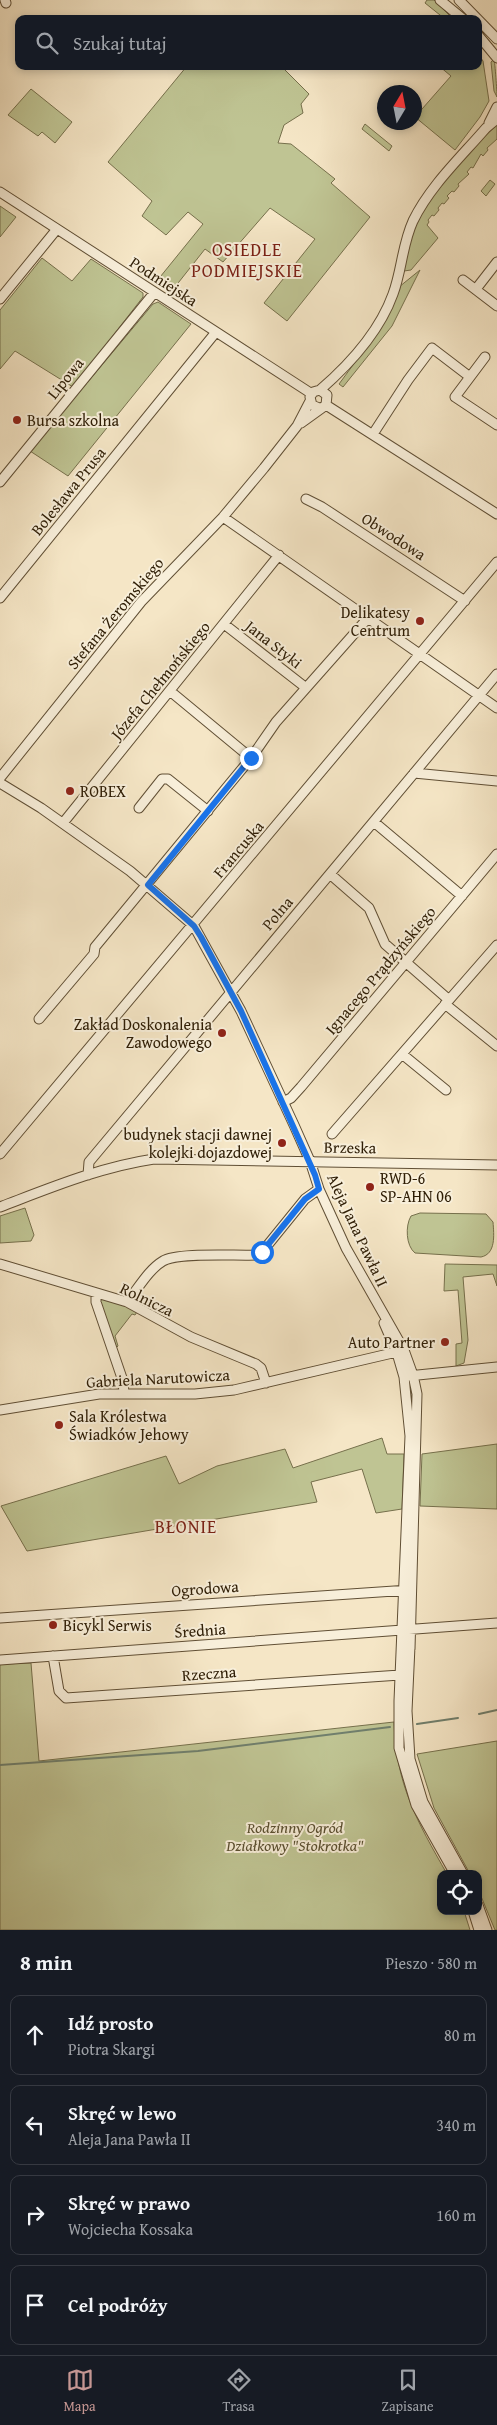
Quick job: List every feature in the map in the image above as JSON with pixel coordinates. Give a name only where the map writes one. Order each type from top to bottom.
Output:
[{"type":"street","points":[[440,0],[457,15]]},
{"type":"street","points":[[458,0],[473,15]]},
{"type":"street","points":[[482,25],[497,40]]},
{"type":"street","points":[[482,40],[497,58]]},
{"type":"street","name":"Stefana Żeromskiego","points":[[486,128],[497,108]]},
{"type":"street","name":"Stefana Żeromskiego","points":[[0,778],[140,602],[223,517],[297,426],[314,395],[344,368],[370,336],[390,302],[396,284],[403,248],[425,200],[486,128],[497,119]]},
{"type":"street","name":"Podmiejska","points":[[0,192],[314,395]]},
{"type":"street","points":[[0,299],[57,229]]},
{"type":"street","points":[[476,290],[497,262]]},
{"type":"street","points":[[463,280],[497,306]]},
{"type":"street","name":"Lipowa","points":[[0,482],[154,293]]},
{"type":"street","name":"Bolesława Prusa","points":[[0,598],[216,332]]},
{"type":"street","points":[[373,434],[408,380],[432,348],[470,377]]},
{"type":"street","points":[[485,357],[455,397],[497,425]]},
{"type":"street","name":"Stefana Żeromskiego","points":[[297,426],[324,404],[344,368]]},
{"type":"street","points":[[324,404],[325,393],[314,395],[314,407],[324,404],[497,514]]},
{"type":"street","name":"Obwodowa","points":[[306,499],[322,507],[465,601]]},
{"type":"street","points":[[223,517],[497,708]]},
{"type":"street","name":"Józefa Chełmońskiego","points":[[63,823],[279,555]]},
{"type":"street","name":"Francuska","points":[[0,1154],[194,926],[497,562]]},
{"type":"street","points":[[39,1019],[94,954],[96,947],[251,758],[276,722],[368,618]]},
{"type":"street","name":"Jana Styki","points":[[224,624],[306,687]]},
{"type":"street","name":"Polna","points":[[88,1174],[88,1162],[497,674]]},
{"type":"street","points":[[170,691],[251,758]]},
{"type":"street","points":[[414,773],[497,781]]},
{"type":"street","name":"Aleja Jana Pawła II","points":[[0,778],[148,885],[194,926],[231,992],[310,1161],[319,1189],[346,1248],[401,1352],[406,1373],[410,1436],[410,1509],[407,1630],[400,1674],[399,1748],[410,1790],[425,1822],[453,1870]]},
{"type":"street","points":[[139,808],[162,780],[168,779],[208,811]]},
{"type":"street","points":[[374,822],[462,896]]},
{"type":"street","name":"Ignacego Prądzyńskiego","points":[[283,1102],[291,1098],[302,1088],[497,854]]},
{"type":"street","points":[[330,874],[369,908],[385,944],[408,962],[447,1002],[497,1046]]},
{"type":"street","points":[[332,1134],[447,1002],[493,957],[497,945]]},
{"type":"street","points":[[402,1054],[446,1090]]},
{"type":"street","name":"Brzeska","points":[[0,1206],[88,1174],[124,1164],[154,1159],[497,1165]]},
{"type":"street","points":[[127,1302],[151,1271],[164,1260],[186,1256],[256,1255],[262,1252],[305,1199],[319,1189]]},
{"type":"street","name":"Rolnicza","points":[[0,1264],[127,1302],[191,1338],[256,1364],[261,1368],[266,1384]]},
{"type":"street","points":[[96,1293],[96,1302],[123,1381],[124,1393]]},
{"type":"street","name":"Aleja Jana Pawła II","points":[[401,1352],[406,1373]]},
{"type":"street","name":"Gabriela Narutowicza","points":[[0,1410],[99,1394],[195,1394],[234,1390],[401,1352]]},
{"type":"street","points":[[380,1358],[396,1363],[406,1373],[497,1367]]},
{"type":"street","name":"Ogrodowa","points":[[0,1618],[408,1590]]},
{"type":"street","name":"Średnia","points":[[0,1660],[497,1623]]},
{"type":"street","name":"Aleja Jana Pawła II","points":[[407,1630],[410,1649],[407,1711],[410,1759],[417,1788],[461,1870]]},
{"type":"street","name":"Rzeczna","points":[[54,1656],[60,1691],[66,1698],[400,1674]]},
{"type":"street","points":[[400,1674],[409,1667]]},
{"type":"street","points":[[399,1701],[403,1709],[407,1711]]},
{"type":"street","points":[[474,1915],[479,1930]]},
{"type":"street","points":[[482,1915],[487,1930]]},
{"type":"green space","points":[[427,0],[434,0],[449,15],[440,15],[425,3]]},
{"type":"green space","points":[[494,59],[497,97],[494,91],[491,62]]},
{"type":"green space","points":[[482,60],[489,101],[480,117],[455,150],[422,123],[422,109],[451,76],[444,70],[482,70]]},
{"type":"green space","points":[[184,70],[285,70],[309,94],[301,104],[303,113],[284,125],[278,143],[291,144],[335,179],[331,183],[370,217],[287,321],[264,303],[315,239],[270,208],[223,262],[205,249],[171,292],[156,282],[203,224],[188,212],[166,235],[142,216],[152,201],[108,162]]},
{"type":"green space","points":[[31,89],[72,122],[55,143],[42,132],[38,136],[8,115]]},
{"type":"green space","points":[[365,124],[392,146],[389,151],[362,129]]},
{"type":"green space","points":[[497,125],[497,139],[487,148],[488,150],[483,156],[481,154],[473,168],[471,167],[467,172],[469,174],[458,184],[459,186],[454,192],[452,191],[447,196],[449,198],[444,204],[442,203],[434,216],[432,215],[428,220],[427,225],[438,238],[411,270],[404,271],[402,269],[411,234],[428,201],[472,148]]},
{"type":"green space","points":[[490,180],[495,184],[486,196],[481,191]]},
{"type":"green space","points":[[0,206],[16,217],[0,237]]},
{"type":"green space","points":[[42,258],[72,281],[91,259],[143,293],[143,297],[73,387],[15,351],[0,369],[0,310]]},
{"type":"green space","points":[[420,270],[392,326],[343,387],[339,384],[370,342],[399,287]]},
{"type":"green space","points":[[158,302],[191,324],[68,476],[30,451],[153,304]]},
{"type":"green space","points":[[25,1208],[34,1235],[31,1241],[0,1243],[0,1216]]},
{"type":"green space","points":[[420,1213],[486,1214],[493,1222],[494,1238],[492,1248],[486,1255],[481,1257],[415,1253],[408,1241],[408,1225],[411,1216]]},
{"type":"green space","points":[[445,1264],[497,1265],[497,1286],[493,1274],[463,1277],[468,1340],[464,1363],[456,1366],[456,1344],[462,1343],[458,1290],[444,1291]]},
{"type":"green space","points":[[99,1297],[125,1305],[137,1312],[135,1315],[132,1314],[115,1336],[118,1346],[116,1348]]},
{"type":"green space","points":[[382,1438],[387,1454],[404,1454],[402,1509],[376,1513],[362,1469],[311,1482],[317,1502],[27,1551],[1,1506],[166,1456],[179,1484],[217,1466],[285,1449],[293,1468]]},
{"type":"green space","points":[[497,1444],[497,1509],[420,1506],[422,1454]]},
{"type":"green space","name":"Rodzinny Ogród Działkowy \"Stokrotka\"","points":[[31,1663],[39,1761],[394,1722],[399,1765],[410,1802],[426,1837],[445,1870],[437,1870],[437,1915],[465,1915],[470,1930],[0,1930],[0,1664]]},
{"type":"green space","points":[[497,1741],[497,1930],[495,1930],[482,1899],[482,1870],[468,1870],[434,1808],[417,1754]]},
{"type":"waterway","points":[[479,1714],[497,1710]]},
{"type":"waterway","points":[[417,1724],[458,1718]]},
{"type":"waterway","points":[[0,1765],[198,1751],[390,1727]]},
{"type":"place","name":"Bursa szkolna","points":[[17,420]]},
{"type":"place","name":"Delikatesy Centrum","points":[[420,621]]},
{"type":"place","name":"ROBEX","points":[[70,791]]},
{"type":"place","name":"Zakład Doskonalenia Zawodowego","points":[[222,1033]]},
{"type":"place","name":"budynek stacji dawnej kolejki dojazdowej","points":[[282,1143]]},
{"type":"place","name":"RWD-6 SP-AHN 06","points":[[370,1187]]},
{"type":"place","name":"Auto Partner","points":[[445,1342]]},
{"type":"place","name":"Sala Królestwa Świadków Jehowy","points":[[59,1425]]},
{"type":"place","name":"Bicykl Serwis","points":[[53,1625]]},
{"type":"district","name":"OSIEDLE PODMIEJSKIE","points":[[247,259]]},
{"type":"district","name":"BŁONIE","points":[[186,1526]]},
{"type":"route","points":[[251,758],[148,885],[194,926],[201,937],[241,1011],[315,1175],[319,1189],[305,1199],[262,1252]]}]
